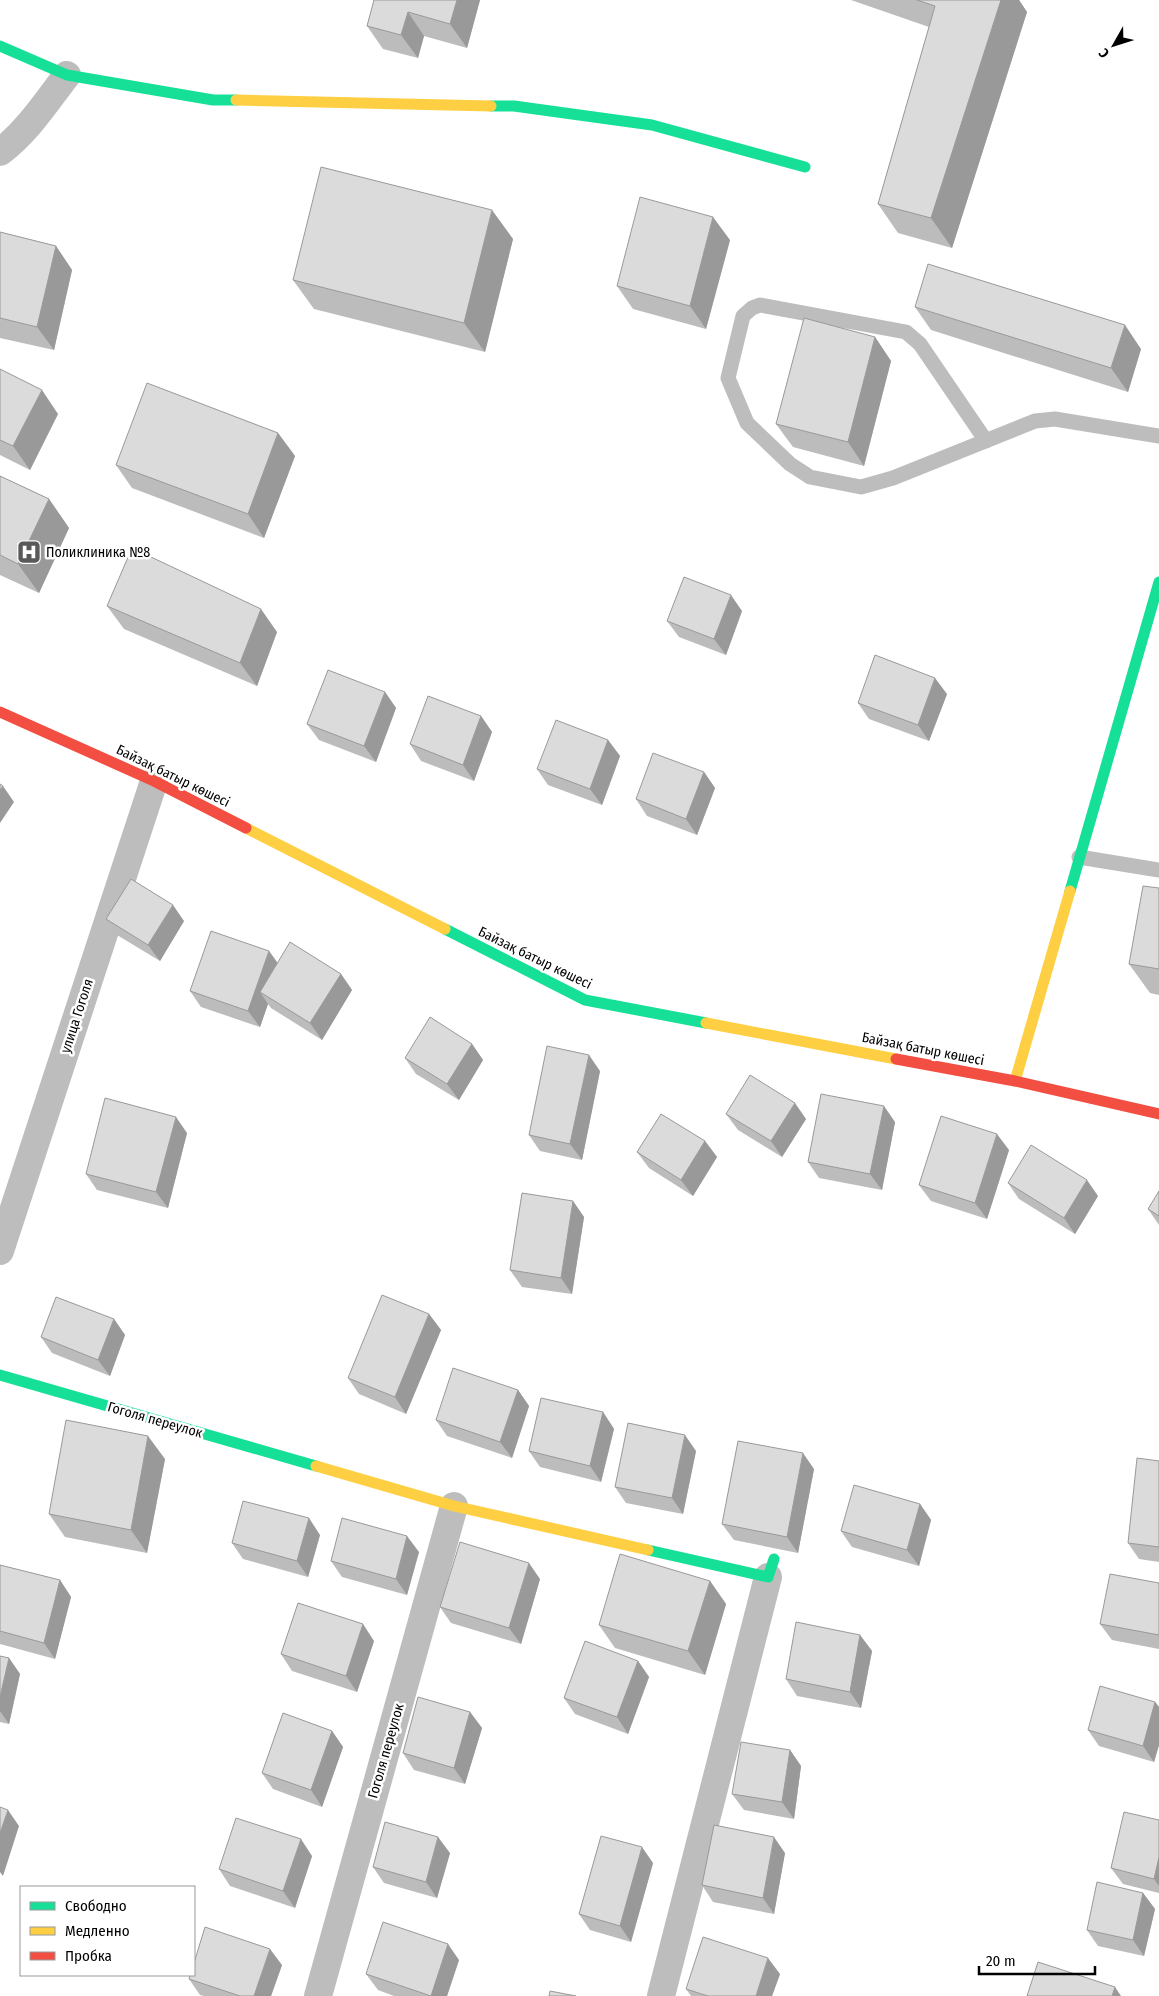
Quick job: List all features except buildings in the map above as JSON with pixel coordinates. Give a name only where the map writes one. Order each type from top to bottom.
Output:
[{"type":"street","points":[[0,46],[67,75],[213,100],[514,106],[652,125],[805,166]]},
{"type":"street","points":[[0,152],[34,118],[67,75]]},
{"type":"street","points":[[1015,1081],[1159,582]]},
{"type":"street","name":"Байзақ батыр көшесі","points":[[0,712],[154,781],[584,1000],[1015,1081],[1159,1114]]},
{"type":"street","name":"улица Гоголя","points":[[0,1251],[154,781]]},
{"type":"street","name":"Гоголя переулок","points":[[0,1375],[454,1506],[771,1568],[660,1996]]},
{"type":"street","name":"Гоголя переулок","points":[[318,1996],[454,1506]]},
{"type":"lane","points":[[986,441],[920,344],[906,332],[760,305],[752,308],[743,316],[728,378],[734,394],[747,423],[790,464],[810,477],[861,487],[893,478],[986,441],[1035,421],[1055,419],[1159,436]]},
{"type":"lane","points":[[1079,857],[1159,870]]},
{"type":"traffic: fast","points":[[0,46],[67,75],[213,100],[236,100]]},
{"type":"traffic: fast","points":[[491,106],[514,106],[652,125],[805,167]]},
{"type":"traffic: fast","points":[[1070,891],[1159,582]]},
{"type":"traffic: fast","points":[[445,929],[585,1000],[706,1023]]},
{"type":"traffic: fast","points":[[0,1375],[316,1466]]},
{"type":"traffic: fast","points":[[648,1550],[768,1577],[774,1559]]},
{"type":"traffic: slow","points":[[236,100],[491,106]]},
{"type":"traffic: slow","points":[[246,828],[445,929]]},
{"type":"traffic: slow","points":[[1015,1081],[1070,891]]},
{"type":"traffic: slow","points":[[706,1023],[896,1059]]},
{"type":"traffic: slow","points":[[316,1466],[454,1506],[648,1550]]},
{"type":"traffic: jam","points":[[0,712],[154,781],[246,828]]},
{"type":"traffic: jam","points":[[896,1059],[1015,1081],[1159,1114]]},
{"type":"place","name":"Поликлиника №8","points":[[29,552]]}]
